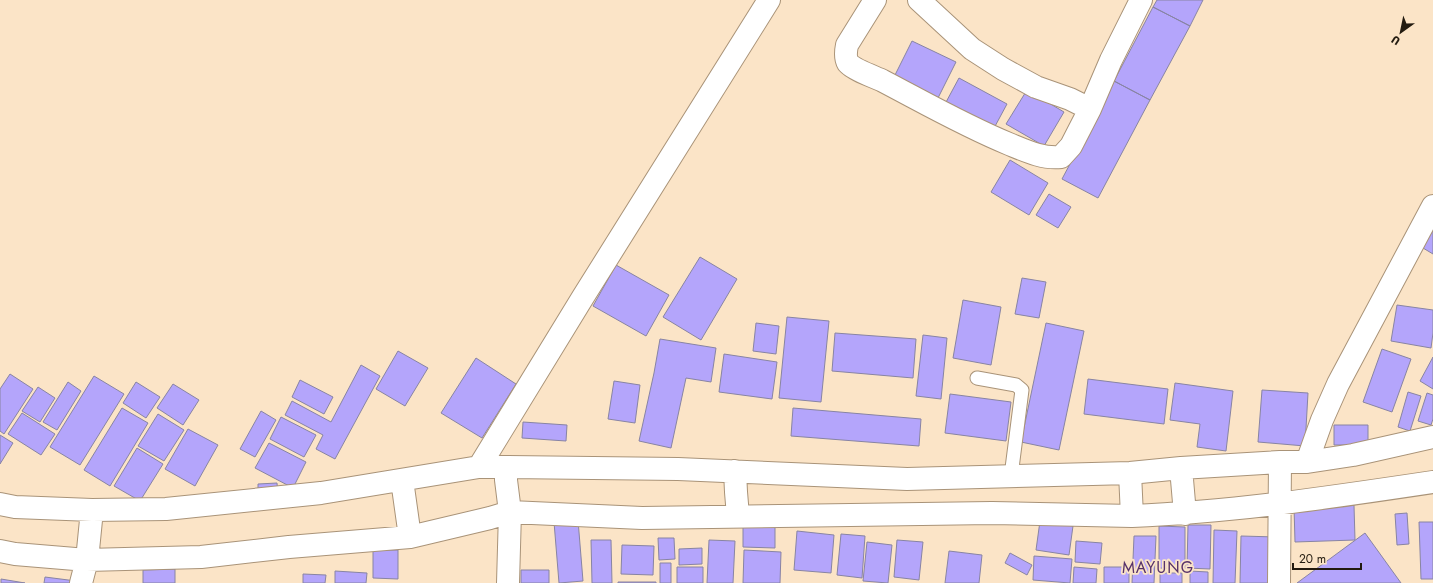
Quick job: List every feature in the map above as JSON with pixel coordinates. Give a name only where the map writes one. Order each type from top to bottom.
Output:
[{"type":"street","points":[[479,468],[583,297],[769,0]]},
{"type":"street","points":[[875,0],[847,45],[846,54],[848,63],[977,131],[1035,154],[1050,158],[1061,157],[1071,146],[1141,0]]},
{"type":"street","points":[[919,0],[972,49],[1003,69],[1036,87],[1070,99],[1090,109]]},
{"type":"street","points":[[1307,462],[1322,420],[1338,384],[1433,206]]},
{"type":"street","points":[[0,551],[15,554],[201,557],[289,547],[408,526],[490,518],[509,509],[642,518],[737,496],[907,479],[1011,476],[1130,481],[1181,468],[1280,470],[1307,462],[1353,455],[1433,437]]},
{"type":"street","points":[[0,504],[91,518],[321,493],[479,468],[506,473],[678,469],[737,496],[992,513],[1131,513],[1184,505],[1280,503],[1433,482]]},
{"type":"street","points":[[1181,468],[1184,505]]},
{"type":"street","points":[[1279,583],[1280,470]]},
{"type":"street","points":[[506,473],[509,509],[508,583]]},
{"type":"street","points":[[402,480],[408,526]]},
{"type":"street","points":[[1130,481],[1131,513]]},
{"type":"street","points":[[81,583],[87,554],[91,518]]},
{"type":"lane","points":[[977,378],[1016,385],[1022,390],[1011,476]]},
{"type":"building","points":[[1157,0],[1203,0],[1190,26],[1153,7]]},
{"type":"building","points":[[1153,7],[1190,26],[1150,100],[1114,81]]},
{"type":"building","points":[[912,41],[956,62],[938,98],[894,77]]},
{"type":"building","points":[[959,78],[1007,104],[993,130],[945,104]]},
{"type":"building","points":[[1114,81],[1150,100],[1098,198],[1062,179]]},
{"type":"building","points":[[1027,90],[1064,112],[1044,146],[1006,124]]},
{"type":"building","points":[[1010,160],[1048,183],[1029,215],[991,192]]},
{"type":"building","points":[[1049,194],[1071,207],[1058,228],[1036,215]]},
{"type":"building","points":[[1433,220],[1433,254],[1418,245]]},
{"type":"building","points":[[700,257],[737,279],[701,340],[663,317]]},
{"type":"building","points":[[616,265],[669,295],[646,336],[593,306]]},
{"type":"building","points":[[1022,278],[1046,282],[1039,318],[1015,314]]},
{"type":"building","points":[[963,300],[1001,307],[991,365],[953,358]]},
{"type":"building","points":[[1397,305],[1433,310],[1433,333],[1431,348],[1391,341]]},
{"type":"building","points":[[787,317],[829,321],[821,402],[779,398]]},
{"type":"building","points":[[756,323],[779,326],[776,354],[753,351]]},
{"type":"building","points":[[1046,323],[1084,331],[1059,450],[1021,442]]},
{"type":"building","points":[[835,333],[916,339],[913,378],[832,371]]},
{"type":"building","points":[[923,335],[947,338],[941,399],[916,396]]},
{"type":"building","points":[[660,339],[716,348],[711,382],[686,378],[671,448],[639,441]]},
{"type":"building","points":[[1382,349],[1411,359],[1392,412],[1363,402]]},
{"type":"building","points":[[398,351],[428,368],[405,406],[376,389]]},
{"type":"building","points":[[724,354],[777,362],[772,399],[719,392]]},
{"type":"building","points":[[1433,357],[1433,389],[1420,381]]},
{"type":"building","points":[[476,358],[516,384],[482,438],[441,413]]},
{"type":"building","points":[[361,365],[380,376],[335,459],[316,449],[323,435],[285,415],[292,401],[331,422]]},
{"type":"building","points":[[10,374],[33,389],[4,434],[0,431],[0,389]]},
{"type":"building","points":[[94,376],[124,394],[80,465],[50,447]]},
{"type":"building","points":[[1088,379],[1168,389],[1164,424],[1084,414]]},
{"type":"building","points":[[300,380],[333,397],[324,414],[292,397]]},
{"type":"building","points":[[614,381],[640,385],[635,423],[608,419]]},
{"type":"building","points":[[68,382],[81,391],[57,430],[43,422]]},
{"type":"building","points":[[136,382],[160,397],[146,418],[123,403]]},
{"type":"building","points":[[1175,383],[1233,391],[1226,451],[1197,447],[1200,424],[1170,420]]},
{"type":"building","points":[[173,384],[199,400],[183,425],[157,408]]},
{"type":"building","points":[[38,387],[55,398],[40,422],[22,411]]},
{"type":"building","points":[[1262,390],[1308,393],[1305,446],[1258,442]]},
{"type":"building","points":[[1408,392],[1421,396],[1410,431],[1398,427]]},
{"type":"building","points":[[1427,393],[1433,395],[1433,419],[1431,425],[1418,421]]},
{"type":"building","points":[[950,394],[1011,402],[1006,441],[945,433]]},
{"type":"building","points":[[122,408],[148,423],[110,486],[84,470]]},
{"type":"building","points":[[793,408],[921,419],[919,446],[791,436]]},
{"type":"building","points":[[261,411],[276,420],[255,457],[240,449]]},
{"type":"building","points":[[22,413],[55,434],[41,455],[8,434]]},
{"type":"building","points":[[158,414],[184,430],[164,461],[138,446]]},
{"type":"building","points":[[281,417],[316,435],[304,457],[270,439]]},
{"type":"building","points":[[523,422],[567,425],[566,441],[522,438]]},
{"type":"building","points":[[1334,425],[1368,425],[1368,445],[1334,445]]},
{"type":"building","points":[[188,429],[218,445],[195,486],[165,469]]},
{"type":"building","points":[[0,435],[13,443],[0,464]]},
{"type":"building","points":[[269,443],[306,462],[293,488],[255,468]]},
{"type":"building","points":[[137,448],[163,464],[140,501],[114,486]]},
{"type":"building","points":[[277,483],[278,495],[258,496],[258,484]]},
{"type":"building","points":[[1354,505],[1355,540],[1295,542],[1294,506]]},
{"type":"building","points":[[1407,513],[1409,544],[1397,545],[1395,514]]},
{"type":"building","points":[[578,520],[583,581],[559,583],[554,522]]},
{"type":"building","points":[[1040,521],[1073,526],[1069,555],[1036,550]]},
{"type":"building","points":[[743,522],[775,522],[775,548],[743,547]]},
{"type":"building","points":[[1419,522],[1433,522],[1433,579],[1421,579]]},
{"type":"building","points":[[1188,525],[1211,525],[1210,569],[1187,568]]},
{"type":"building","points":[[1159,526],[1185,527],[1185,569],[1159,568]]},
{"type":"building","points":[[1214,530],[1237,531],[1235,583],[1213,583]]},
{"type":"building","points":[[797,531],[834,535],[831,573],[794,570]]},
{"type":"building","points":[[1365,533],[1401,583],[1297,583]]},
{"type":"building","points":[[841,534],[865,536],[862,578],[837,575]]},
{"type":"building","points":[[1134,536],[1156,536],[1154,583],[1132,583]]},
{"type":"building","points":[[1241,536],[1276,537],[1275,583],[1240,583]]},
{"type":"building","points":[[658,538],[674,538],[675,559],[659,560]]},
{"type":"building","points":[[591,540],[611,540],[612,583],[592,583]]},
{"type":"building","points":[[709,540],[735,541],[733,583],[707,583]]},
{"type":"building","points":[[897,540],[923,542],[919,580],[894,577]]},
{"type":"building","points":[[1076,541],[1102,543],[1100,564],[1075,562]]},
{"type":"building","points":[[867,542],[892,545],[888,583],[863,581]]},
{"type":"building","points":[[622,545],[654,546],[653,575],[621,574]]},
{"type":"building","points":[[702,548],[702,564],[679,565],[679,549]]},
{"type":"building","points":[[373,550],[398,550],[398,579],[373,578]]},
{"type":"building","points":[[744,550],[781,552],[780,583],[743,583]]},
{"type":"building","points":[[949,551],[982,555],[979,583],[945,583]]},
{"type":"building","points":[[1010,553],[1032,565],[1027,575],[1005,563]]},
{"type":"building","points":[[1034,556],[1072,559],[1070,583],[1033,580]]},
{"type":"building","points":[[660,563],[671,563],[671,583],[660,583]]},
{"type":"building","points":[[677,567],[703,567],[703,583],[677,583]]},
{"type":"building","points":[[1074,567],[1097,569],[1096,583],[1073,583]]},
{"type":"building","points":[[1104,567],[1129,567],[1129,583],[1104,583]]},
{"type":"building","points":[[175,569],[175,583],[143,583],[143,570]]},
{"type":"building","points":[[521,570],[549,570],[549,583],[521,583]]},
{"type":"building","points":[[335,571],[367,573],[366,583],[335,583]]},
{"type":"building","points":[[1190,571],[1208,572],[1208,583],[1190,583]]},
{"type":"building","points":[[1160,573],[1182,573],[1182,583],[1160,583]]},
{"type":"building","points":[[303,574],[326,575],[325,583],[303,583]]},
{"type":"building","points":[[45,577],[76,581],[75,583],[44,583]]},
{"type":"building","points":[[1,579],[25,583],[1,583]]},
{"type":"building","points":[[656,582],[656,583],[618,583]]},
{"type":"district","name":"MAYUNG","points":[[1158,567]]}]
